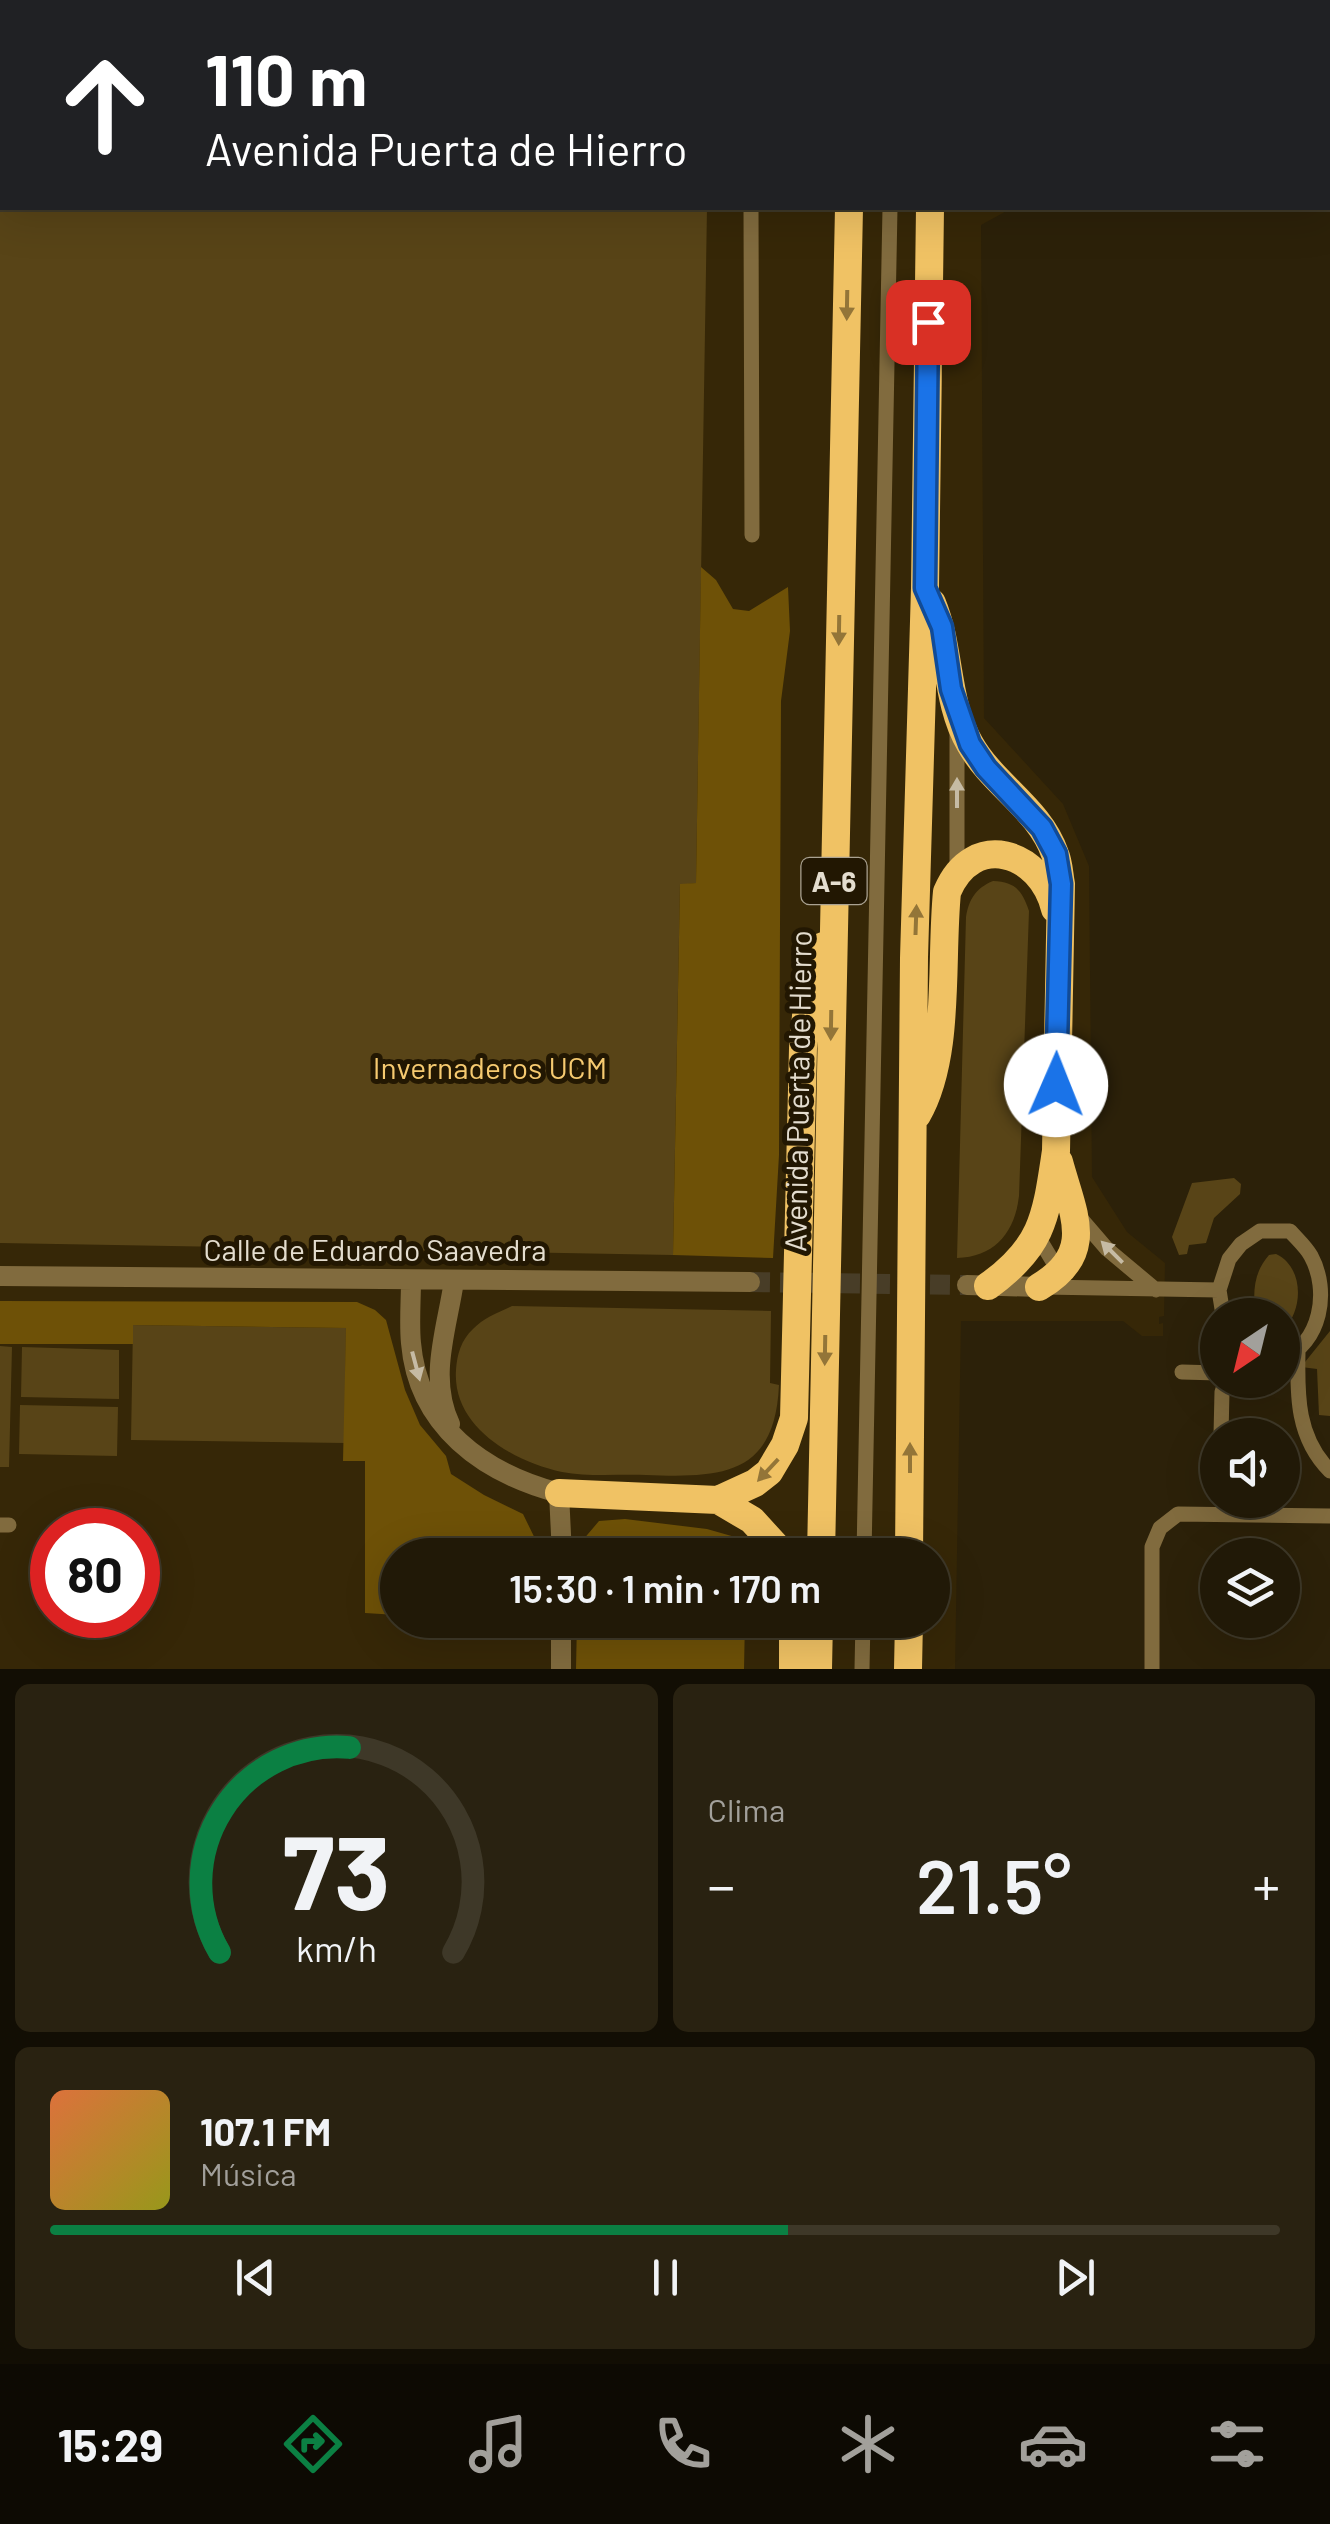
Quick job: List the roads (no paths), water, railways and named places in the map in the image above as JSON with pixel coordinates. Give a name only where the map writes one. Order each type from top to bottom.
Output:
[{"type":"highway","name":"Avenida Puerta de Hierro","points":[[820,1538],[849,210]]},
{"type":"highway","points":[[909,1538],[912,1123],[930,210]]},
{"type":"highway","points":[[925,588],[942,627],[957,714],[978,756],[1042,828],[1056,854],[1061,884],[1056,1151],[1050,1192],[1038,1235],[1027,1253],[978,1286]]},
{"type":"highway","points":[[912,1123],[930,1092],[939,1053],[947,892],[957,872],[981,855],[994,854],[1030,867],[1052,896],[1060,930]]},
{"type":"highway","points":[[559,1492],[718,1500],[769,1472],[785,1445],[794,1418],[803,1048],[808,995],[833,911]]},
{"type":"highway","points":[[1056,1151],[1074,1210],[1076,1245],[1058,1282]]},
{"type":"highway","points":[[718,1500],[752,1520],[768,1538]]},
{"type":"highway","points":[[792,1669],[793,1638]]},
{"type":"highway","points":[[818,1669],[819,1638]]},
{"type":"highway","points":[[908,1638],[908,1669]]},
{"type":"street","name":"Calle de Eduardo Saavedra","points":[[0,1276],[750,1282]]},
{"type":"street","points":[[411,1280],[411,1345],[424,1395],[438,1422],[482,1460],[533,1486],[559,1492],[561,1538]]},
{"type":"street","points":[[454,1280],[442,1337],[438,1386],[457,1439]]},
{"type":"street","points":[[978,1286],[1058,1282]]},
{"type":"street","points":[[561,1638],[561,1669]]},
{"type":"lane","points":[[752,210],[752,534]]},
{"type":"lane","points":[[864,1538],[890,210]]},
{"type":"lane","points":[[957,714],[957,872]]},
{"type":"lane","points":[[1074,1210],[1107,1249],[1156,1290]]},
{"type":"lane","points":[[1220,1298],[1219,1290],[1229,1260],[1241,1244],[1260,1231],[1290,1231],[1314,1259],[1326,1294],[1317,1329],[1300,1346]]},
{"type":"lane","points":[[1038,1235],[1058,1282],[1156,1290],[1219,1290]]},
{"type":"lane","points":[[1182,1372],[1200,1372]]},
{"type":"lane","points":[[1297,1398],[1301,1423],[1320,1461],[1330,1471]]},
{"type":"lane","points":[[1152,1669],[1152,1546],[1160,1528],[1178,1514],[1200,1510]]},
{"type":"lane","points":[[1300,1514],[1330,1516]]},
{"type":"lane","points":[[862,1669],[863,1638]]},
{"type":"tunnel","points":[[750,1282],[967,1285]]},
{"type":"park label","name":"Invernaderos UCM","points":[[490,1067]]}]
